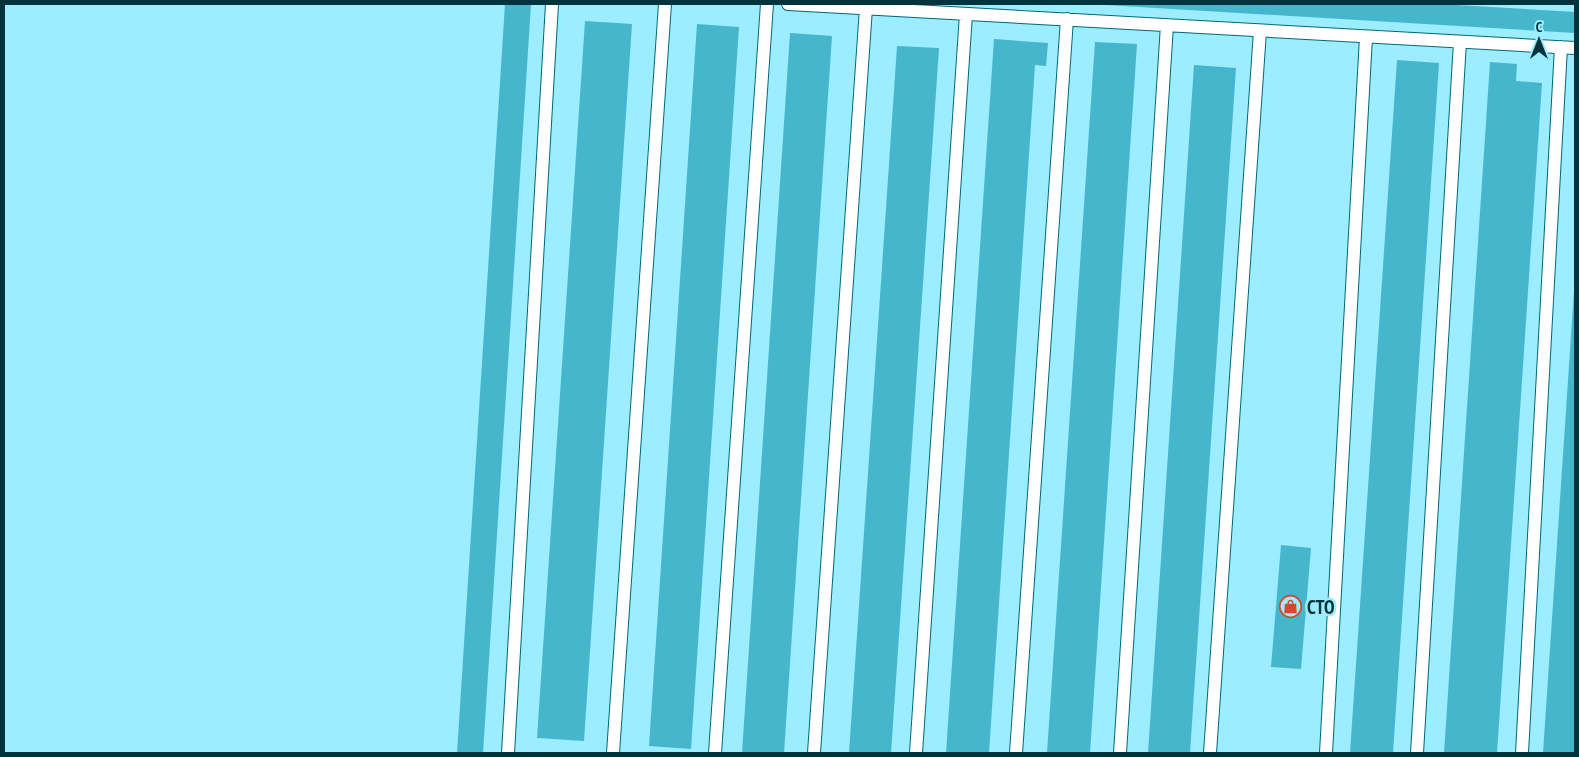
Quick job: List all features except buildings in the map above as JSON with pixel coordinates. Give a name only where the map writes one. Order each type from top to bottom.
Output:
[{"type":"lane","points":[[508,753],[552,4]]},
{"type":"lane","points":[[613,753],[665,4]]},
{"type":"lane","points":[[715,753],[767,4]]},
{"type":"lane","points":[[788,4],[1575,48]]},
{"type":"lane","points":[[814,753],[866,8]]},
{"type":"lane","points":[[916,753],[966,14]]},
{"type":"lane","points":[[1016,753],[1067,19]]},
{"type":"lane","points":[[1120,753],[1167,25]]},
{"type":"lane","points":[[1210,753],[1260,30]]},
{"type":"lane","points":[[1326,753],[1366,36]]},
{"type":"lane","points":[[1417,753],[1460,42]]},
{"type":"lane","points":[[1522,753],[1561,47]]},
{"type":"place","name":"СТО","points":[[1291,607]]}]
